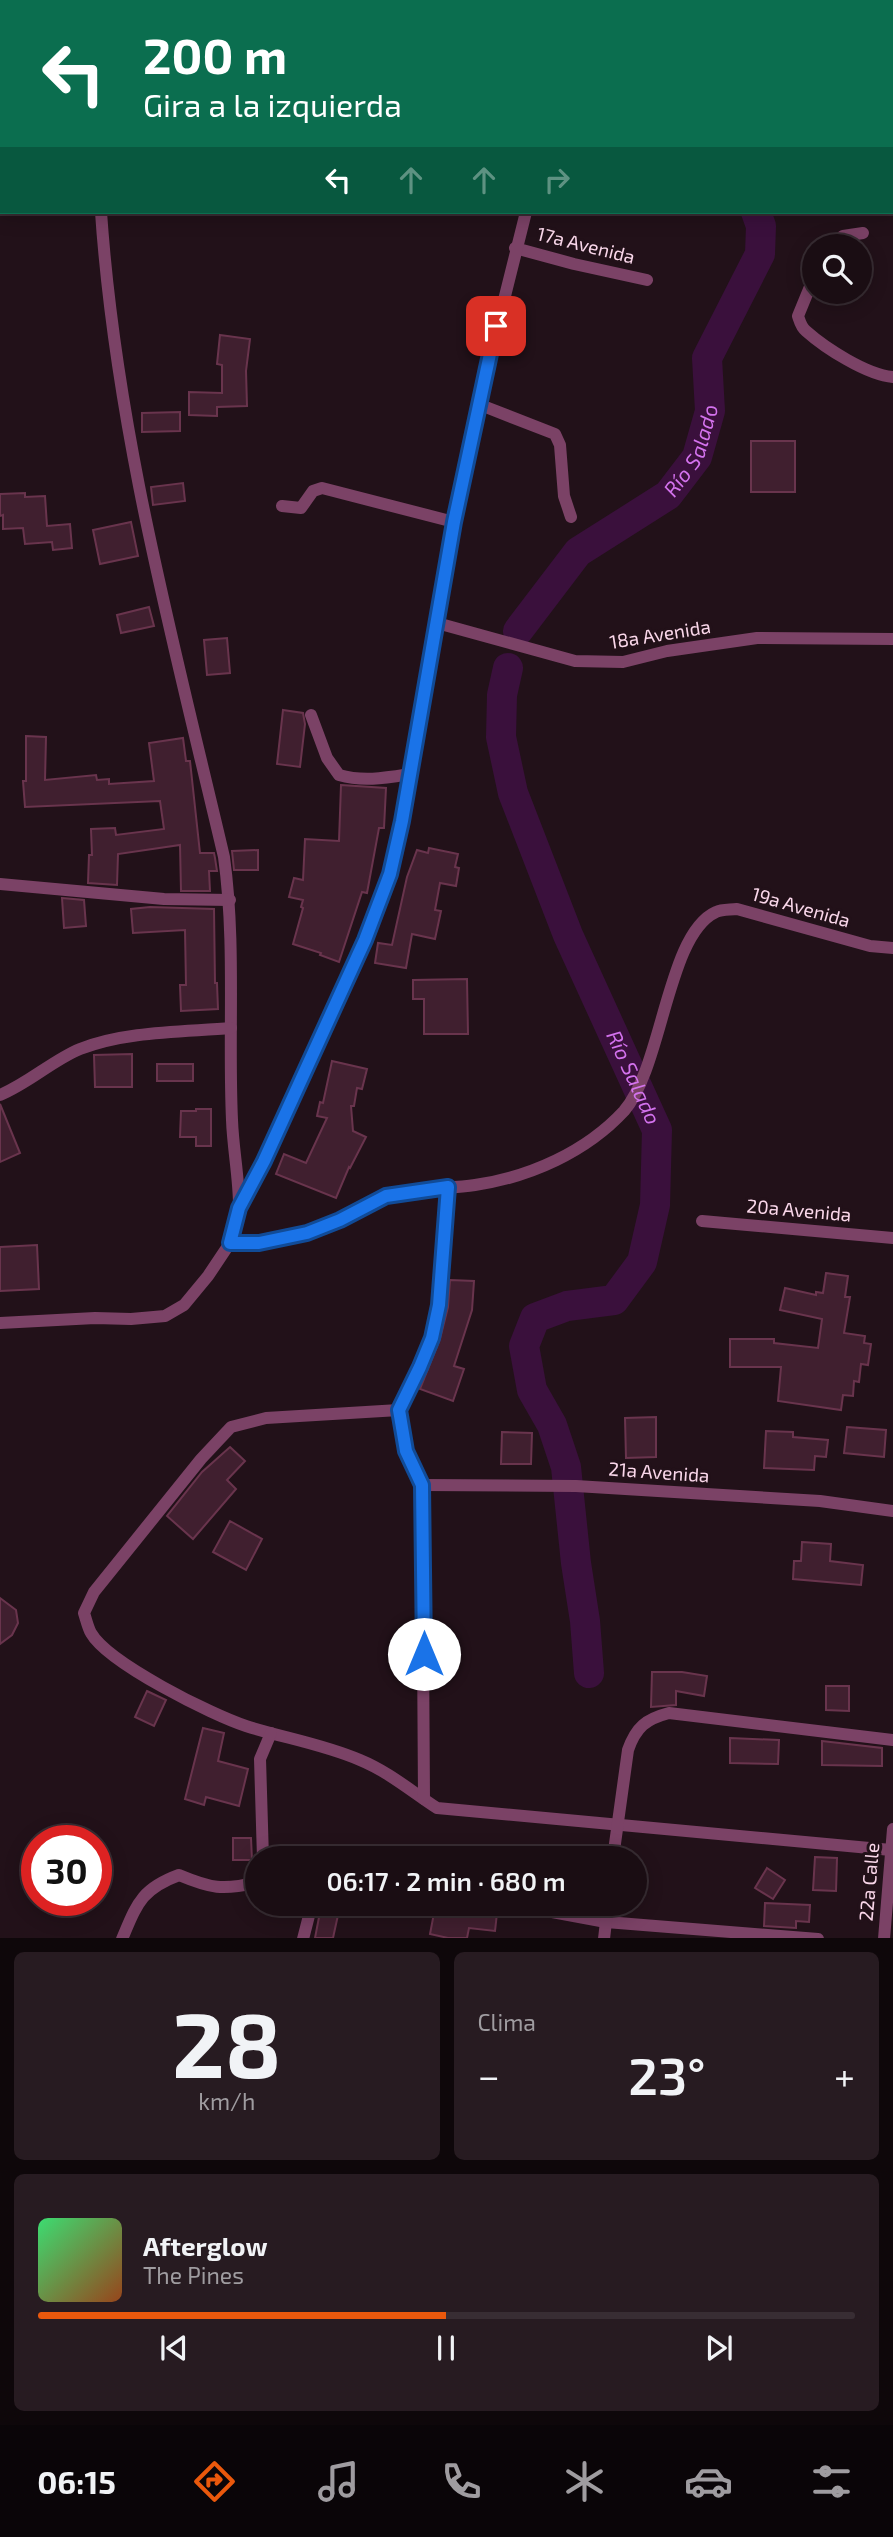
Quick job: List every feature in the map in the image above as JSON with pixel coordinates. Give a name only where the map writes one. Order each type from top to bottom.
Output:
[{"type":"street","points":[[101,214],[105,275],[115,352],[150,545],[224,857],[230,900],[232,1122],[238,1169],[239,1208]]},
{"type":"street","points":[[0,1323],[165,1316],[184,1305],[230,1243],[239,1208],[260,1169],[365,940],[390,874],[478,404],[525,214]]},
{"type":"street","points":[[856,234],[863,233]]},
{"type":"street","name":"17a Avenida","points":[[515,248],[647,280]]},
{"type":"street","points":[[803,304],[798,316],[803,329],[848,359],[871,371],[893,377]]},
{"type":"street","points":[[478,404],[555,434],[560,445],[564,496],[571,517]]},
{"type":"street","points":[[282,506],[301,508],[313,491],[322,488],[454,522]]},
{"type":"street","name":"18a Avenida","points":[[437,623],[575,661],[623,662],[667,651],[757,638],[893,639]]},
{"type":"street","points":[[311,715],[327,758],[339,775],[356,780],[373,780],[410,774]]},
{"type":"street","points":[[0,884],[164,898],[230,900]]},
{"type":"street","name":"19a Avenida","points":[[448,1187],[521,1175],[572,1152],[602,1133],[627,1108],[664,1019],[682,956],[701,922],[718,911],[737,909],[870,946],[893,948]]},
{"type":"street","points":[[0,1095],[34,1078],[76,1050],[104,1040],[231,1028]]},
{"type":"street","points":[[238,1169],[247,1176],[260,1169]]},
{"type":"street","points":[[230,1243],[259,1243],[307,1233],[340,1220],[386,1196],[448,1187],[439,1305],[432,1338],[399,1410],[406,1451],[422,1485],[424,1799]]},
{"type":"street","name":"20a Avenida","points":[[702,1221],[893,1238]]},
{"type":"street","points":[[399,1410],[266,1418],[231,1427],[201,1459],[94,1592],[84,1613],[91,1634],[113,1656],[171,1693],[243,1725],[316,1744],[358,1759],[389,1773],[437,1808],[891,1850]]},
{"type":"street","name":"21a Avenida","points":[[422,1485],[570,1486],[820,1501],[893,1511]]},
{"type":"street","points":[[614,1846],[628,1750],[633,1735],[651,1718],[669,1713],[893,1740]]},
{"type":"street","points":[[263,1846],[260,1759],[271,1733]]},
{"type":"street","name":"22a Calle","points":[[884,1938],[893,1829]]},
{"type":"street","points":[[122,1938],[137,1903],[158,1883],[179,1875],[210,1887],[245,1885]]},
{"type":"street","points":[[303,1938],[309,1916]]},
{"type":"street","points":[[574,1916],[606,1922],[818,1938]]},
{"type":"street","points":[[604,1938],[607,1916]]},
{"type":"building","points":[[220,335],[250,339],[246,371],[247,406],[217,407],[217,416],[189,415],[189,392],[222,393],[222,365],[217,364]]},
{"type":"building","points":[[180,412],[180,431],[142,432],[142,413]]},
{"type":"building","points":[[751,441],[795,441],[795,492],[751,492]]},
{"type":"building","points":[[183,483],[185,501],[153,505],[151,487]]},
{"type":"building","points":[[25,493],[25,497],[45,496],[47,526],[70,524],[72,548],[53,550],[52,542],[25,544],[23,528],[3,529],[0,494]]},
{"type":"building","points":[[131,522],[138,556],[100,564],[93,530]]},
{"type":"building","points":[[149,607],[154,626],[121,633],[117,615]]},
{"type":"building","points":[[227,638],[230,673],[207,675],[204,640]]},
{"type":"building","points":[[283,710],[303,713],[305,724],[300,767],[277,764]]},
{"type":"building","points":[[26,736],[46,737],[45,780],[96,775],[97,780],[109,779],[109,784],[154,781],[149,743],[183,738],[186,761],[190,761],[200,853],[214,853],[215,858],[217,871],[209,871],[210,891],[181,891],[180,845],[118,854],[117,885],[88,883],[89,855],[92,855],[91,829],[115,828],[116,835],[164,829],[160,801],[25,807],[23,781],[26,781]]},
{"type":"building","points":[[341,785],[386,788],[384,828],[379,828],[367,893],[362,892],[339,962],[293,944],[303,900],[289,897],[294,878],[303,880],[305,839],[339,841]]},
{"type":"building","points":[[429,848],[458,854],[455,867],[459,868],[456,886],[440,883],[435,910],[441,911],[435,939],[412,934],[406,968],[375,963],[378,943],[392,945],[407,877],[417,850],[428,853]]},
{"type":"building","points":[[258,850],[258,870],[234,870],[232,851]]},
{"type":"building","points":[[62,898],[84,900],[86,926],[64,928]]},
{"type":"building","points":[[131,909],[214,909],[218,1009],[181,1011],[180,985],[186,985],[185,930],[133,933]]},
{"type":"building","points":[[467,979],[468,1034],[424,1034],[424,999],[413,999],[413,980]]},
{"type":"building","points":[[132,1054],[132,1087],[95,1087],[94,1055]]},
{"type":"building","points":[[332,1061],[367,1069],[362,1089],[357,1088],[354,1106],[351,1106],[353,1131],[366,1137],[336,1198],[276,1174],[284,1154],[306,1163],[327,1118],[317,1116],[320,1102],[323,1103]]},
{"type":"building","points":[[157,1064],[193,1064],[193,1081],[157,1081]]},
{"type":"building","points":[[0,1104],[20,1153],[0,1162]]},
{"type":"building","points":[[211,1109],[211,1146],[196,1146],[196,1137],[180,1137],[181,1111]]},
{"type":"building","points":[[37,1245],[39,1289],[0,1291],[0,1247]]},
{"type":"building","points":[[826,1273],[848,1276],[845,1297],[850,1297],[844,1333],[865,1336],[864,1343],[871,1344],[868,1365],[861,1364],[859,1382],[854,1381],[853,1396],[843,1395],[841,1410],[778,1401],[781,1367],[730,1367],[730,1339],[774,1339],[774,1343],[818,1348],[822,1319],[780,1310],[785,1288],[816,1295],[816,1292],[823,1293]]},
{"type":"building","points":[[450,1280],[474,1281],[472,1310],[454,1366],[464,1369],[453,1401],[420,1389],[440,1339],[448,1307]]},
{"type":"building","points":[[656,1417],[656,1457],[626,1458],[625,1418]]},
{"type":"building","points":[[847,1427],[886,1430],[884,1457],[844,1453]]},
{"type":"building","points":[[766,1431],[793,1432],[793,1437],[828,1440],[826,1457],[815,1456],[814,1470],[764,1468]]},
{"type":"building","points":[[502,1432],[532,1433],[531,1464],[501,1464]]},
{"type":"building","points":[[230,1447],[245,1461],[227,1480],[236,1489],[193,1539],[167,1516],[202,1472]]},
{"type":"building","points":[[230,1521],[262,1539],[246,1570],[213,1552]]},
{"type":"building","points":[[802,1542],[831,1544],[830,1561],[863,1565],[861,1585],[793,1579],[794,1561],[801,1561]]},
{"type":"building","points":[[0,1598],[16,1610],[18,1623],[12,1635],[0,1644]]},
{"type":"building","points":[[652,1672],[682,1672],[707,1676],[704,1696],[676,1691],[676,1705],[651,1707]]},
{"type":"building","points":[[826,1686],[849,1686],[849,1711],[826,1710]]},
{"type":"building","points":[[147,1691],[166,1700],[154,1726],[135,1717]]},
{"type":"building","points":[[203,1728],[224,1733],[218,1761],[248,1769],[239,1806],[206,1797],[204,1805],[185,1799]]},
{"type":"building","points":[[730,1738],[779,1740],[778,1764],[730,1763]]},
{"type":"building","points":[[822,1741],[882,1748],[882,1766],[822,1765]]},
{"type":"building","points":[[233,1838],[251,1838],[251,1846],[245,1846],[245,1860],[233,1860]]},
{"type":"building","points":[[815,1857],[837,1858],[836,1891],[813,1890]]},
{"type":"building","points":[[767,1868],[785,1880],[773,1899],[755,1888]]},
{"type":"building","points":[[765,1903],[810,1905],[809,1922],[796,1921],[796,1928],[764,1926]]},
{"type":"building","points":[[319,1916],[338,1916],[333,1938],[315,1938]]},
{"type":"building","points":[[433,1916],[497,1916],[495,1931],[469,1928],[467,1938],[430,1934]]},
{"type":"waterway","name":"Río Salado","points":[[518,631],[578,552],[668,495],[697,457],[710,411],[707,358],[760,254],[761,226],[757,214]]},
{"type":"waterway","name":"Río Salado","points":[[508,668],[502,695],[501,737],[513,793],[568,935],[657,1130],[655,1205],[642,1262],[614,1300],[567,1306],[535,1318],[524,1346],[532,1390],[552,1425],[566,1467],[589,1673]]},
{"type":"route","points":[[424,1654],[422,1485],[406,1451],[399,1410],[432,1338],[439,1305],[448,1187],[386,1196],[340,1220],[307,1233],[259,1243],[230,1243],[239,1208],[264,1161],[365,940],[390,874],[402,821],[454,522],[496,326]]}]
